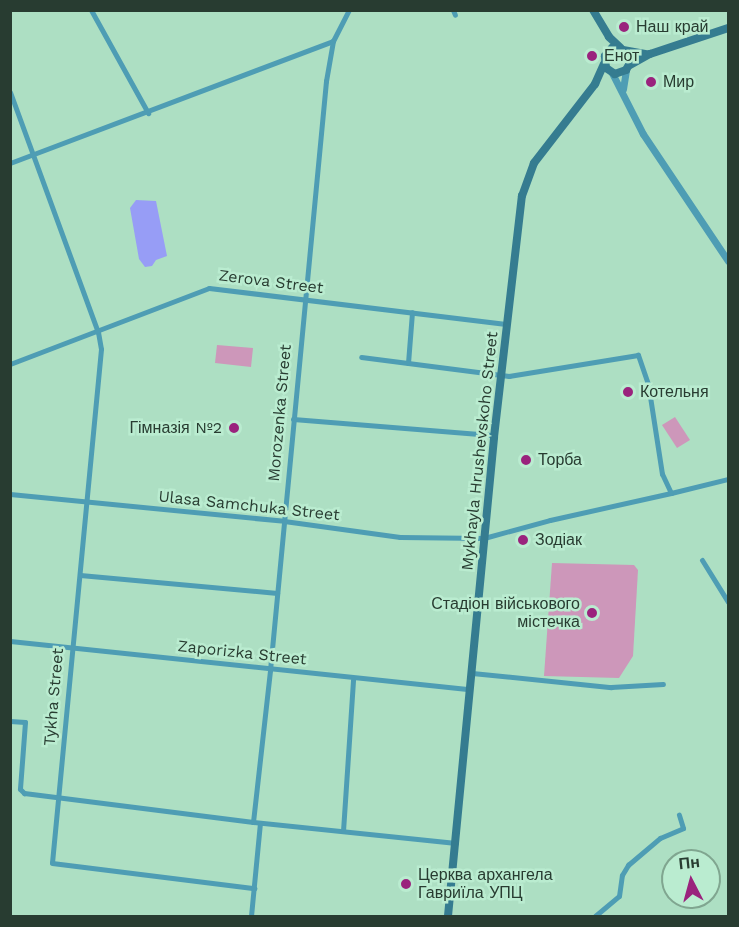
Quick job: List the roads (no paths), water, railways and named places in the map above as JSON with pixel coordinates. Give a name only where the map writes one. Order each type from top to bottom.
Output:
[{"type":"main road","points":[[593,10],[603,27],[624,50],[628,68]]},
{"type":"main road","points":[[603,27],[606,54],[604,64],[612,73],[628,68],[654,53],[729,28]]},
{"type":"main road","points":[[606,54],[612,48],[654,53]]},
{"type":"main road","name":"Mykhayla Hrushevskoho Street","points":[[596,84],[604,64]]},
{"type":"main road","name":"Mykhayla Hrushevskoho Street","points":[[448,916],[494,435],[522,196],[527,177],[555,133],[596,84],[612,73]]},
{"type":"street","points":[[91,10],[148,113]]},
{"type":"street","name":"Morozenka Street","points":[[251,916],[270,670],[304,300],[333,41],[349,10]]},
{"type":"street","points":[[10,163],[148,113],[333,41]]},
{"type":"street","points":[[623,89],[628,68]]},
{"type":"street","points":[[612,73],[623,89],[643,134],[729,261]]},
{"type":"street","name":"Tykha Street","points":[[10,92],[98,332],[101,349],[52,863],[254,888]]},
{"type":"street","name":"Zerova Street","points":[[10,364],[209,288],[506,324]]},
{"type":"street","points":[[408,363],[412,312]]},
{"type":"street","points":[[361,357],[501,376],[638,355],[648,384],[662,474],[671,493]]},
{"type":"street","points":[[293,419],[494,435]]},
{"type":"street","name":"Ulasa Samchuka Street","points":[[10,494],[284,521],[400,537],[484,538],[729,479]]},
{"type":"street","points":[[702,560],[729,602]]},
{"type":"street","points":[[80,575],[277,593]]},
{"type":"street","name":"Zaporizka Street","points":[[10,641],[353,679],[470,689]]},
{"type":"street","points":[[472,673],[611,687],[663,684]]},
{"type":"street","points":[[343,831],[353,679]]},
{"type":"street","points":[[10,721],[25,722],[20,789],[24,793],[257,823],[456,843]]},
{"type":"street","points":[[595,916],[619,896],[622,875],[628,866],[660,838],[683,828],[679,815]]},
{"type":"water","points":[[136,200],[156,201],[167,256],[156,260],[152,266],[145,267],[139,259],[130,208]]},
{"type":"place","name":"Наш край","points":[[624,27]]},
{"type":"place","name":"Енот","points":[[592,56]]},
{"type":"place","name":"Мир","points":[[651,82]]},
{"type":"place","name":"Котельня","points":[[628,392]]},
{"type":"place","name":"Гімназія №2","points":[[234,428]]},
{"type":"place","name":"Торба","points":[[526,460]]},
{"type":"place","name":"Зодіак","points":[[523,540]]},
{"type":"place","name":"Стадіон військового містечка","points":[[592,613]]},
{"type":"place","name":"Церква архангела Гавриїла УПЦ","points":[[406,884]]}]
